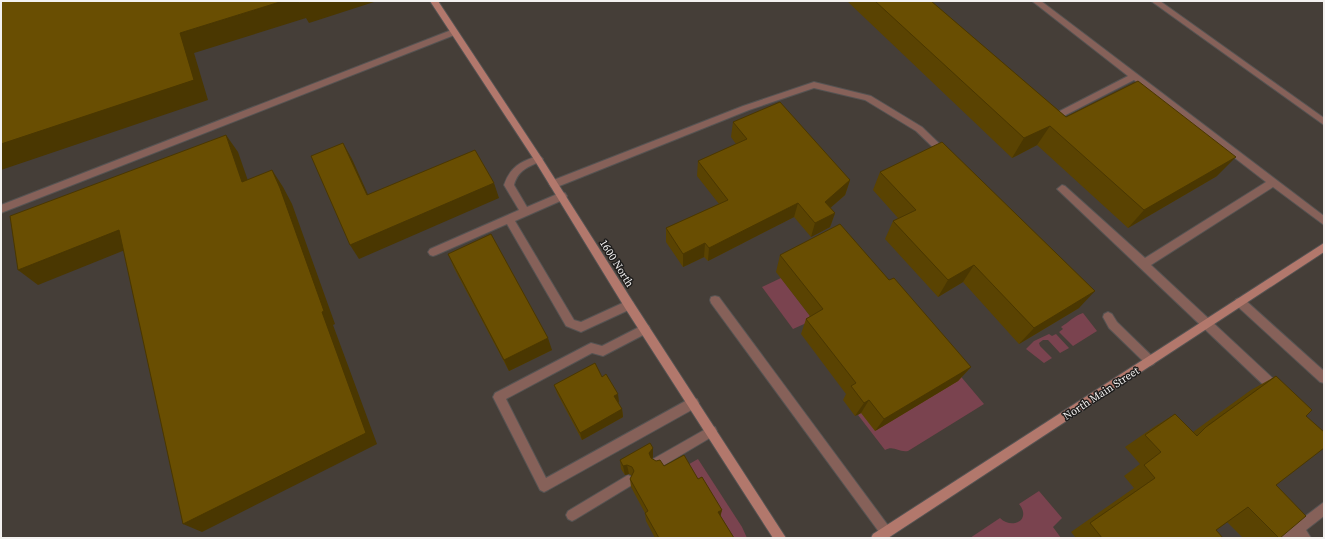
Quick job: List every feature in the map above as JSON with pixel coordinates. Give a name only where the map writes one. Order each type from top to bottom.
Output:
[{"type":"street","name":"1600 North","points":[[434,1],[562,196],[645,329],[780,538]]},
{"type":"street","name":"North Main Street","points":[[882,535],[1324,247]]},
{"type":"lane","points":[[1036,1],[1272,183],[1324,221]]},
{"type":"lane","points":[[1155,1],[1324,122]]},
{"type":"lane","points":[[1,209],[454,32]]},
{"type":"lane","points":[[1041,108],[1053,118],[1134,76]]},
{"type":"lane","points":[[554,184],[746,108],[814,85],[868,98],[919,129],[954,163]]},
{"type":"lane","points":[[525,212],[509,184],[511,177],[518,167],[538,159]]},
{"type":"lane","points":[[1144,264],[1272,183]]},
{"type":"lane","points":[[1062,189],[1144,264],[1285,398]]},
{"type":"lane","points":[[433,252],[562,196]]},
{"type":"lane","points":[[509,219],[570,323],[581,327],[630,305]]},
{"type":"lane","points":[[715,300],[882,535]]},
{"type":"lane","points":[[1240,302],[1324,378]]},
{"type":"lane","points":[[1108,317],[1113,325],[1150,361]]},
{"type":"lane","points":[[645,329],[603,351],[591,348],[499,397],[544,486],[693,403]]},
{"type":"lane","points":[[657,463],[711,431]]},
{"type":"lane","points":[[572,515],[628,481]]},
{"type":"lane","points":[[1286,538],[1301,534],[1324,508]]},
{"type":"shaded area","points":[[1,1],[1324,1],[1324,538],[1,538]]},
{"type":"shaded area","points":[[781,278],[813,320],[793,329],[762,287]]},
{"type":"shaded area","points":[[1083,313],[1097,331],[1073,346],[1059,332],[1063,329],[1061,327],[1074,317]]},
{"type":"shaded area","points":[[1049,334],[1052,336],[1056,334],[1069,348],[1060,353],[1048,340],[1043,340],[1039,343],[1040,346],[1052,358],[1044,363],[1026,349],[1034,341]]},
{"type":"shaded area","points":[[941,353],[984,404],[908,451],[891,448],[885,450],[858,415]]},
{"type":"shaded area","points":[[698,459],[742,527],[747,538],[727,538],[684,467]]},
{"type":"shaded area","points":[[1039,491],[1062,518],[1053,527],[1061,538],[970,538],[1000,518],[1005,522],[1019,522],[1023,515],[1019,504]]},
{"type":"building","points":[[1,1],[283,1],[180,33],[194,80],[1,144]]},
{"type":"building","points":[[875,1],[931,1],[1066,117],[1138,81],[1236,157],[1144,210],[1050,126],[1024,138]]},
{"type":"building","points":[[780,102],[850,180],[825,202],[835,213],[815,223],[798,203],[709,248],[705,243],[683,254],[666,228],[728,200],[698,161],[747,139],[733,122]]},
{"type":"building","points":[[226,135],[242,182],[272,170],[280,188],[324,311],[322,312],[366,433],[183,524],[119,230],[18,270],[10,216]]},
{"type":"building","points":[[942,142],[1095,291],[1034,328],[974,265],[948,280],[893,221],[916,210],[880,172]]},
{"type":"building","points":[[343,143],[367,195],[475,150],[494,183],[350,245],[311,156]]},
{"type":"building","points":[[840,224],[889,280],[894,278],[971,367],[884,419],[869,400],[864,403],[851,386],[856,383],[806,319],[823,309],[780,255]]},
{"type":"building","points":[[491,234],[548,338],[504,360],[448,254]]},
{"type":"building","points":[[595,363],[602,377],[606,374],[618,394],[614,396],[622,409],[580,433],[554,385]]},
{"type":"building","points":[[1276,376],[1312,410],[1306,416],[1324,432],[1324,448],[1276,485],[1306,516],[1280,538],[1248,507],[1216,530],[1223,538],[1102,538],[1090,523],[1155,478],[1144,465],[1161,452],[1145,435],[1175,414],[1197,436],[1206,427]]},
{"type":"building","points":[[650,443],[653,448],[649,453],[651,458],[656,461],[660,460],[664,466],[684,455],[698,479],[702,477],[722,510],[718,512],[734,538],[659,538],[645,513],[648,511],[630,479],[634,471],[632,467],[627,465],[623,466],[620,460]]}]
